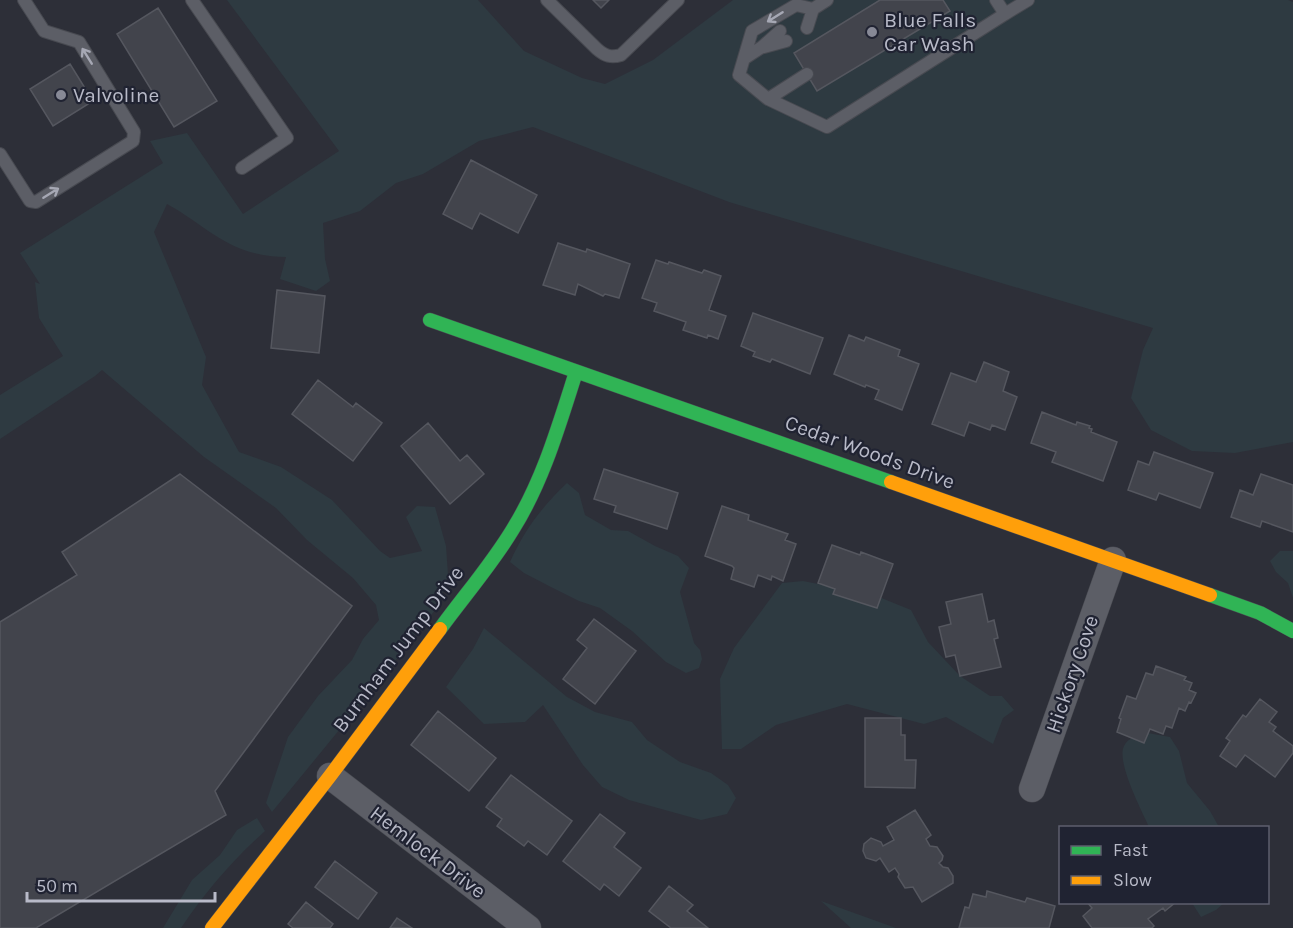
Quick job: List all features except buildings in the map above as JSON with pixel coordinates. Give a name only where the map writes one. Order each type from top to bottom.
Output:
[{"type":"street","name":"Cedar Woods Drive","points":[[430,320],[1113,560],[1260,613],[1293,631]]},
{"type":"street","name":"Burnham Jump Drive","points":[[212,928],[330,776],[512,531],[534,492],[576,372]]},
{"type":"street","name":"Hickory Cove","points":[[1032,789],[1113,560]]},
{"type":"street","name":"Hemlock Drive","points":[[330,776],[528,928]]},
{"type":"lane","points":[[0,154],[30,201],[36,202],[133,141],[134,132],[79,42],[44,31],[24,0]]},
{"type":"lane","points":[[192,0],[287,138],[242,168]]},
{"type":"lane","points":[[547,0],[597,49],[604,55],[613,57],[621,55],[678,0]]},
{"type":"lane","points":[[803,23],[813,9],[828,0]]},
{"type":"lane","points":[[996,0],[1005,14]]},
{"type":"lane","points":[[813,9],[796,5],[752,31],[739,75],[768,99],[827,127],[1028,0]]},
{"type":"lane","points":[[745,58],[783,36]]},
{"type":"lane","points":[[768,99],[807,74]]},
{"type":"shaded area","points":[[227,0],[478,0],[524,51],[582,78],[605,84],[653,60],[733,0],[1288,0],[1293,2],[1293,442],[1235,453],[1192,451],[1151,430],[1131,398],[1143,350],[1153,328],[729,202],[533,127],[479,141],[423,174],[396,183],[360,211],[323,223],[325,259],[330,281],[316,291],[280,279],[286,257],[260,254],[234,246],[167,204],[154,232],[206,357],[202,385],[239,452],[281,467],[332,500],[380,551],[390,558],[422,551],[406,517],[417,506],[435,507],[446,546],[448,575],[439,605],[272,812],[266,803],[288,737],[318,696],[352,660],[363,639],[379,620],[376,605],[353,578],[307,540],[276,508],[204,457],[102,370],[0,439],[0,395],[63,356],[39,318],[35,282],[40,284],[20,253],[163,163],[150,141],[187,133],[243,214],[339,151]]},
{"type":"shaded area","points":[[567,483],[579,493],[585,515],[611,530],[628,531],[678,556],[689,568],[680,592],[694,643],[700,650],[702,659],[699,668],[686,673],[666,662],[632,631],[600,608],[579,601],[549,586],[524,573],[510,562],[534,520]]},
{"type":"shaded area","points":[[1280,551],[1293,551],[1293,598],[1288,583],[1276,572],[1270,561]]},
{"type":"shaded area","points":[[803,581],[874,595],[911,610],[928,642],[960,676],[990,696],[1002,696],[1014,710],[1003,718],[993,744],[946,717],[924,724],[847,704],[776,725],[741,749],[722,749],[720,679],[734,648],[782,583]]},
{"type":"shaded area","points":[[484,628],[567,697],[595,712],[632,722],[647,740],[680,762],[711,773],[728,785],[736,798],[727,814],[701,820],[629,800],[602,787],[583,765],[543,705],[525,722],[484,724],[446,687],[473,649]]},
{"type":"shaded area","points":[[1148,733],[1170,737],[1179,751],[1187,783],[1210,811],[1218,826],[1149,826],[1131,786],[1122,753],[1124,746],[1134,737]]},
{"type":"shaded area","points":[[257,818],[265,831],[220,877],[181,928],[163,928],[192,880],[220,855],[237,830]]},
{"type":"shaded area","points":[[821,901],[896,928],[851,928]]},
{"type":"shaded area","points":[[1193,904],[1223,904],[1216,910],[1201,917]]},
{"type":"traffic: fast","points":[[430,320],[891,482]]},
{"type":"traffic: fast","points":[[440,629],[496,555],[524,511],[549,452],[576,372]]},
{"type":"traffic: fast","points":[[1210,595],[1260,613],[1293,631]]},
{"type":"traffic: slow","points":[[891,482],[1210,595]]},
{"type":"traffic: slow","points":[[212,928],[440,629]]},
{"type":"place","name":"Blue Falls Car Wash","points":[[872,32]]},
{"type":"place","name":"Valvoline","points":[[61,95]]}]
